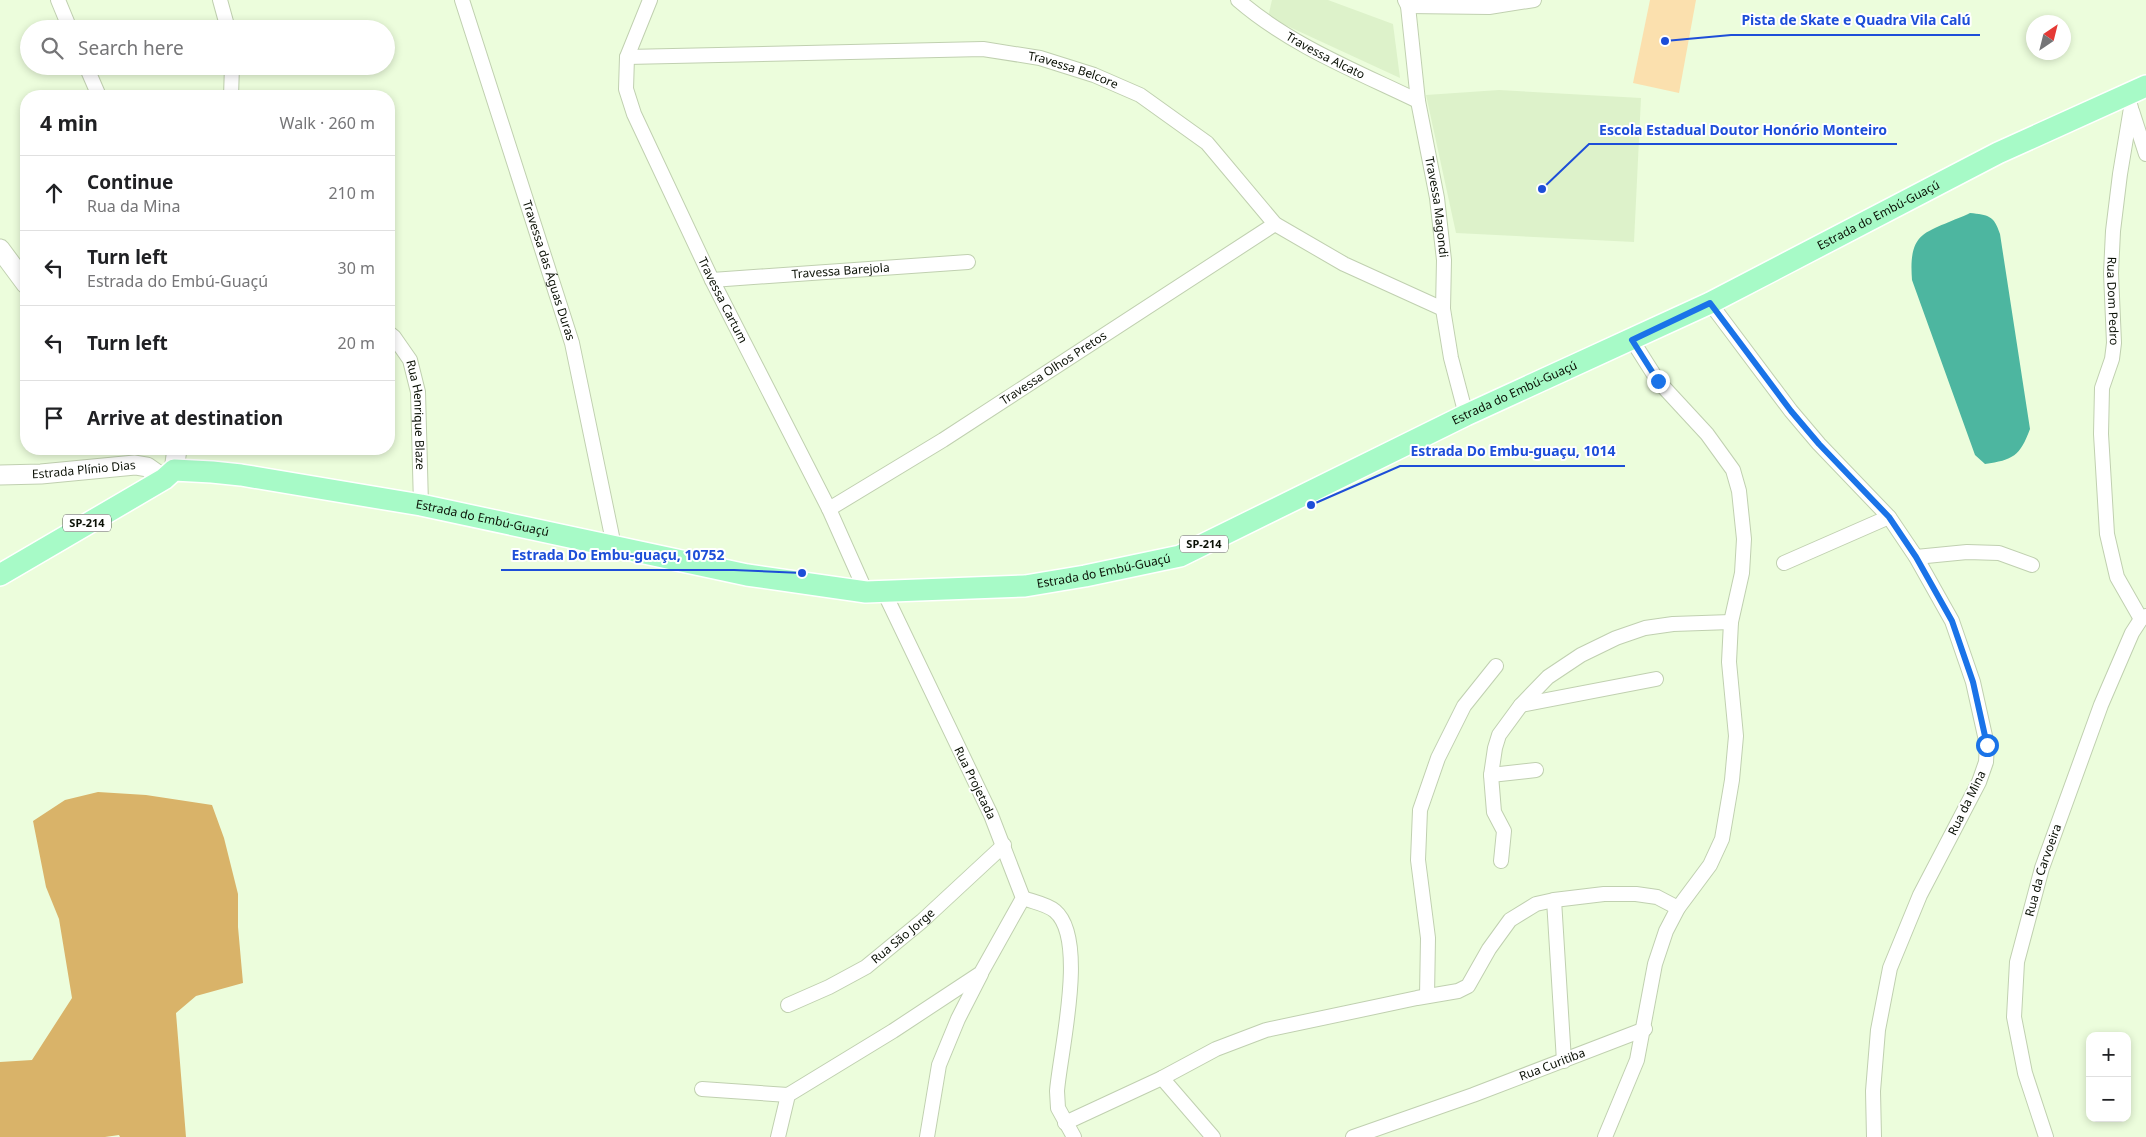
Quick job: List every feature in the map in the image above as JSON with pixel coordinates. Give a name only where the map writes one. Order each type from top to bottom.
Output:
[{"type":"main road","name":"Estrada do Embú-Guaçú","points":[[169,475],[231,474],[421,505],[748,575],[875,592],[1025,586],[1085,576],[1180,556],[1466,414],[1710,303],[1998,154],[2129,101],[2146,86]]},
{"type":"main road","points":[[0,249],[20,276]]},
{"type":"main road","points":[[169,475],[175,455]]},
{"type":"main road","name":"Estrada Plínio Dias","points":[[0,474],[41,474],[135,466],[147,467],[169,475]]},
{"type":"main road","name":"SP-214","points":[[0,575],[169,475]]},
{"type":"street","points":[[58,0],[66,20]]},
{"type":"street","points":[[220,0],[226,20]]},
{"type":"street","name":"Travessa das Águas Duras","points":[[462,0],[572,343],[614,546]]},
{"type":"street","name":"Travessa Cartum","points":[[650,0],[627,57],[626,89],[634,114],[712,280],[829,509],[875,592]]},
{"type":"street","name":"Travessa Alcato","points":[[1238,0],[1260,19],[1304,46],[1418,101]]},
{"type":"street","points":[[1407,3],[1490,7],[1534,0]]},
{"type":"street","name":"Travessa Magondi","points":[[1407,3],[1418,101],[1438,207],[1444,260],[1444,309],[1451,358],[1466,414]]},
{"type":"street","name":"Travessa Belcore","points":[[627,57],[984,49],[1040,58],[1094,75],[1140,96],[1207,143],[1275,224],[1344,264],[1444,309]]},
{"type":"street","points":[[90,75],[96,90]]},
{"type":"street","points":[[231,90],[232,75]]},
{"type":"street","points":[[2129,101],[2146,154]]},
{"type":"street","name":"Rua Dom Pedro","points":[[2129,101],[2113,232],[2111,273],[2114,343],[2112,359],[2102,388],[2101,434],[2107,534],[2116,577],[2143,618]]},
{"type":"street","name":"Travessa Olhos Pretos","points":[[829,509],[943,440],[1275,224]]},
{"type":"street","name":"Travessa Barejola","points":[[712,280],[968,262]]},
{"type":"street","name":"Rua da Mina","points":[[1710,303],[1791,411],[1819,444],[1889,517],[1916,557],[1952,621],[1973,682],[1987,745],[1986,762],[1979,782],[1920,895],[1890,968],[1878,1030],[1874,1091],[1874,1137]]},
{"type":"street","name":"Rua Henrique Blaze","points":[[395,338],[410,360],[418,392],[421,505]]},
{"type":"street","points":[[1605,1137],[1637,1060],[1655,964],[1666,931],[1678,908],[1710,865],[1722,839],[1732,780],[1736,736],[1729,662],[1731,622],[1742,572],[1744,539],[1739,491],[1733,470],[1707,434],[1658,381],[1632,340]]},
{"type":"street","points":[[1784,563],[1889,517]]},
{"type":"street","points":[[1916,557],[1967,552],[1999,554],[2032,565]]},
{"type":"street","name":"Rua Projetada","points":[[875,592],[1004,845],[1023,898]]},
{"type":"street","name":"Rua da Carvoeira","points":[[2046,1137],[2025,1074],[2014,1017],[2017,962],[2042,868],[2102,705],[2132,633],[2143,618]]},
{"type":"street","points":[[1502,861],[1504,831],[1494,812],[1491,775],[1499,735],[1521,705],[1548,677],[1581,655],[1616,638],[1645,628],[1673,624],[1731,622]]},
{"type":"street","points":[[1427,996],[1428,938],[1418,860],[1420,810],[1438,758],[1464,706],[1496,666]]},
{"type":"street","points":[[1521,705],[1656,679]]},
{"type":"street","points":[[1491,775],[1536,770]]},
{"type":"street","name":"Rua São Jorge","points":[[788,1005],[829,987],[866,967],[922,921],[1004,845]]},
{"type":"street","points":[[1065,1123],[1162,1078],[1216,1049],[1266,1030],[1458,991],[1468,986],[1489,949],[1510,920],[1536,904],[1604,894],[1636,894],[1657,897],[1678,908]]},
{"type":"street","points":[[927,1137],[939,1065],[958,1019],[981,973],[1023,898],[1055,911],[1062,920],[1070,943],[1071,988],[1057,1091],[1058,1108],[1074,1137]]},
{"type":"street","points":[[1554,900],[1564,1061]]},
{"type":"street","points":[[702,1089],[788,1095],[886,1036],[981,973]]},
{"type":"street","name":"Rua Curitiba","points":[[1352,1137],[1564,1061],[1644,1029]]},
{"type":"street","points":[[1162,1078],[1213,1137]]},
{"type":"street","points":[[778,1137],[788,1095]]},
{"type":"shaded area","points":[[1272,0],[1328,0],[1393,24],[1400,78],[1268,17]]},
{"type":"shaded area","points":[[1650,0],[1696,0],[1679,93],[1633,83]]},
{"type":"shaded area","points":[[1499,90],[1641,98],[1634,242],[1456,233],[1426,95]]},
{"type":"shaded area","points":[[98,792],[146,795],[212,805],[224,838],[238,894],[238,927],[243,983],[196,996],[176,1013],[186,1137],[120,1137],[119,1135],[105,1137],[0,1137],[0,1062],[32,1060],[72,998],[59,919],[46,887],[33,821],[65,800]]},
{"type":"water","points":[[1970,213],[1990,217],[2000,234],[2030,429],[2023,445],[2014,455],[2002,461],[1985,464],[1975,455],[1912,280],[1911,268],[1916,244],[1923,235],[1932,229]]},
{"type":"place","name":"Pista de Skate e Quadra Vila Calú","points":[[1665,41]]},
{"type":"place","name":"Escola Estadual Doutor Honório Monteiro","points":[[1542,189]]},
{"type":"place","name":"Estrada Do Embu-guaçu, 1014","points":[[1311,505]]},
{"type":"place","name":"Estrada Do Embu-guaçu, 10752","points":[[802,573]]},
{"type":"route","points":[[1658,381],[1632,340],[1710,303],[1791,411],[1819,444],[1889,517],[1916,557],[1952,621],[1973,682],[1987,745]]}]
